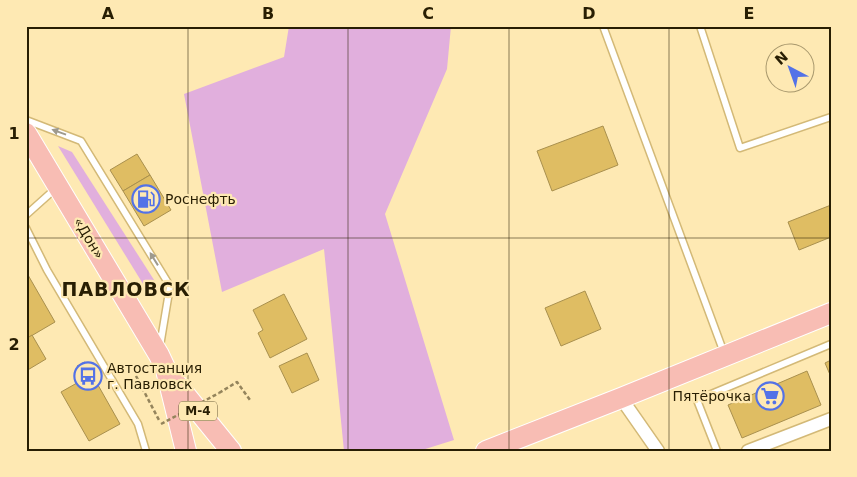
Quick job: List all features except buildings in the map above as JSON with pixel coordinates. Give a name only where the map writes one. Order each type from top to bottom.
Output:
[{"type":"main road","name":"«Дон»","points":[[26,133],[162,363],[231,451]]},
{"type":"main road","points":[[486,451],[831,313]]},
{"type":"main road","name":"«Дон»","points":[[162,363],[186,451]]},
{"type":"street","points":[[621,398],[658,451]]},
{"type":"street","points":[[748,451],[831,418]]},
{"type":"lane","points":[[603,26],[725,356]]},
{"type":"lane","points":[[700,26],[740,148],[831,117]]},
{"type":"lane","points":[[26,120],[81,141],[170,286],[162,363]]},
{"type":"lane","points":[[26,215],[58,186]]},
{"type":"lane","points":[[26,228],[47,270],[138,424],[146,451]]},
{"type":"lane","points":[[717,451],[697,400],[831,344]]},
{"type":"path","points":[[136,376],[161,424],[237,382],[250,400]]},
{"type":"shaded area","points":[[289,26],[451,26],[447,69],[385,214],[454,440],[419,451],[344,451],[324,249],[222,292],[184,94],[284,57]]},
{"type":"shaded area","points":[[58,146],[72,152],[156,283],[148,292]]},
{"type":"place","name":"Роснефть","points":[[146,199]]},
{"type":"place","name":"Автостанция г. Павловск","points":[[88,376]]},
{"type":"place","name":"Пятёрочка","points":[[770,396]]},
{"type":"district","name":"ПАВЛОВСК","points":[[126,289]]}]
